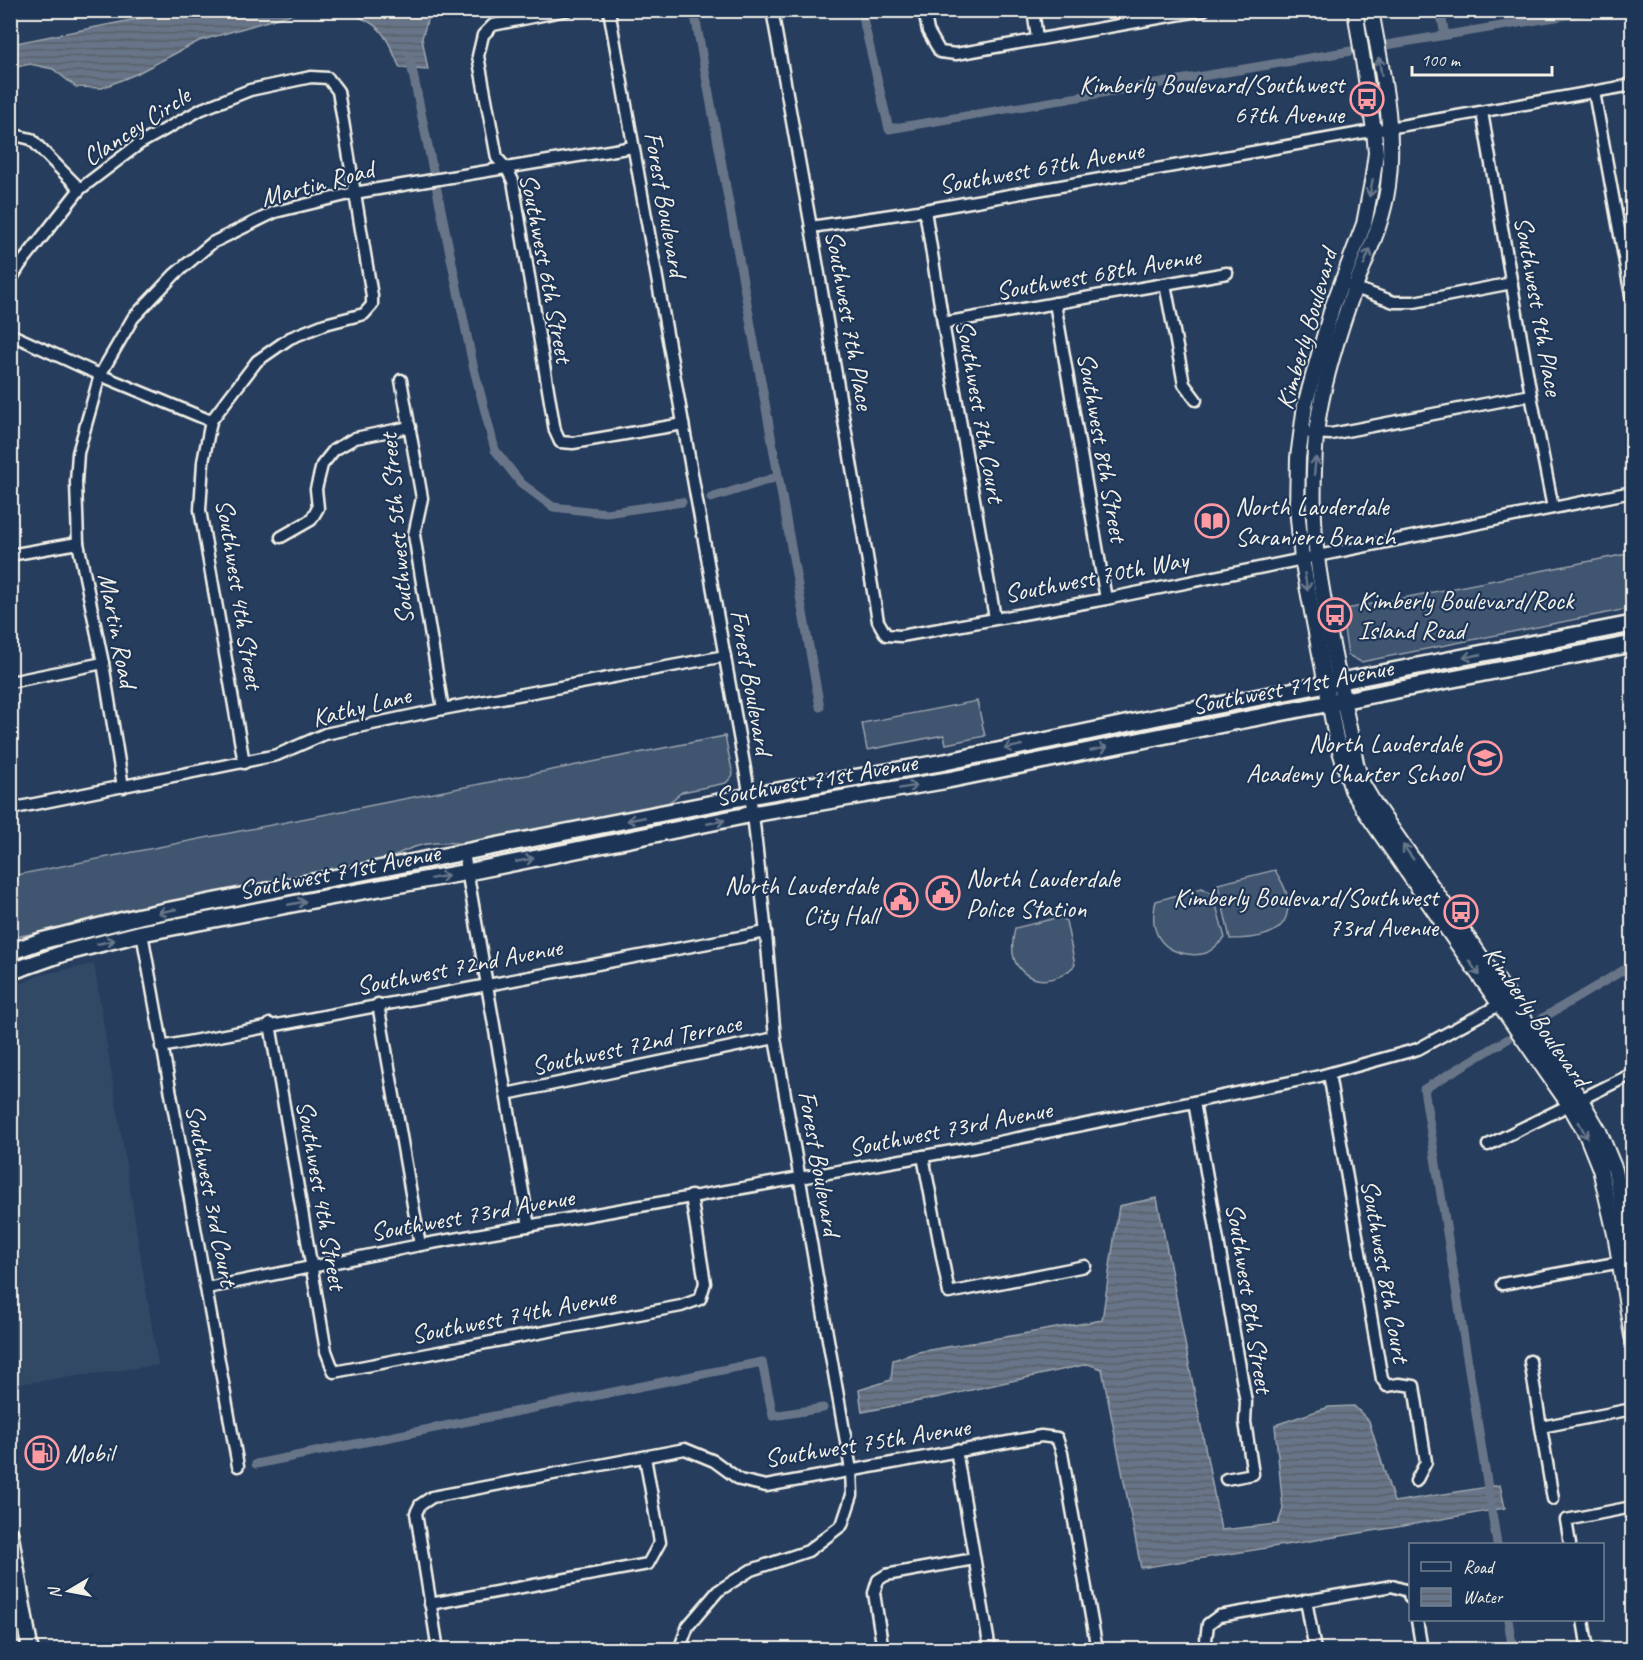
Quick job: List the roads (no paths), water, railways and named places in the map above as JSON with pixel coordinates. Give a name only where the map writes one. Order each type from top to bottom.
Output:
[{"type":"main road","name":"Southwest 71st Avenue","points":[[10,952],[90,928],[749,796],[945,762],[1632,624]]},
{"type":"main road","name":"Southwest 71st Avenue","points":[[10,972],[73,951],[142,933],[468,872],[753,814],[948,780],[1150,738],[1632,644]]},
{"type":"main road","points":[[73,951],[78,936],[90,928]]},
{"type":"main road","points":[[10,945],[41,941]]},
{"type":"main road","points":[[10,1534],[30,1650]]},
{"type":"street","name":"Southwest 6th Street","points":[[567,10],[493,25],[483,35],[478,56],[497,158],[507,169],[513,181],[555,431],[560,442],[573,443],[683,424]]},
{"type":"street","name":"Forest Boulevard","points":[[609,10],[753,814],[766,932],[774,1038],[851,1470]]},
{"type":"street","name":"Southwest 7th Place","points":[[772,10],[878,621],[886,635]]},
{"type":"street","points":[[924,10],[928,31],[940,52],[956,54],[1140,16],[1204,10]]},
{"type":"street","points":[[1033,10],[1037,38]]},
{"type":"street","name":"Kimberly Boulevard","points":[[1333,684],[1302,559],[1297,508],[1298,458],[1305,405],[1342,282],[1364,224],[1376,153],[1355,10]]},
{"type":"street","name":"Kimberly Boulevard","points":[[1371,10],[1390,127],[1391,157],[1388,188],[1377,235],[1355,289],[1332,360],[1316,433],[1313,472],[1317,556],[1336,703],[1336,738],[1352,790],[1392,853],[1505,1001],[1576,1103],[1599,1131],[1615,1170],[1632,1252]]},
{"type":"street","name":"Clancey Circle","points":[[10,281],[80,189],[139,144],[202,109],[250,90],[311,77],[328,78],[338,91],[354,193]]},
{"type":"street","name":"Southwest 67th Avenue","points":[[811,227],[925,210],[1632,85]]},
{"type":"street","points":[[1594,92],[1632,301]]},
{"type":"street","name":"Southwest 9th Place","points":[[1482,112],[1553,508]]},
{"type":"street","points":[[10,137],[19,136],[31,139],[80,189]]},
{"type":"street","name":"Martin Road","points":[[123,787],[103,663],[78,543],[75,513],[78,453],[100,375],[133,318],[175,274],[212,243],[275,212],[354,193],[633,147]]},
{"type":"street","name":"Southwest 4th Street","points":[[244,763],[200,510],[203,462],[211,421],[257,361],[290,338],[325,324],[364,314],[372,305],[354,193]]},
{"type":"street","name":"Southwest 7th Court","points":[[925,210],[995,618]]},
{"type":"street","name":"Southwest 68th Avenue","points":[[943,323],[1227,273]]},
{"type":"street","points":[[1342,282],[1355,289],[1394,302],[1414,302],[1512,283]]},
{"type":"street","points":[[1166,284],[1184,384],[1196,400]]},
{"type":"street","name":"Southwest 8th Street","points":[[1056,303],[1106,598]]},
{"type":"street","points":[[10,334],[100,375],[211,421]]},
{"type":"street","name":"Southwest 5th Street","points":[[401,380],[422,498],[414,535],[443,709]]},
{"type":"street","points":[[1301,433],[1331,434],[1531,394]]},
{"type":"street","points":[[281,537],[311,520],[318,508],[316,489],[322,465],[334,450],[355,438],[410,427]]},
{"type":"street","name":"Southwest 70th Way","points":[[886,635],[901,636],[1106,598],[1632,492]]},
{"type":"street","points":[[10,555],[78,543]]},
{"type":"street","name":"Kathy Lane","points":[[10,809],[244,763],[277,755],[325,734],[443,709],[725,656]]},
{"type":"street","points":[[10,682],[103,663]]},
{"type":"street","points":[[464,854],[529,1226]]},
{"type":"street","name":"Southwest 72nd Avenue","points":[[161,1047],[270,1024],[766,932]]},
{"type":"street","name":"Southwest 3rd Court","points":[[142,933],[238,1466]]},
{"type":"street","name":"Southwest 73rd Avenue","points":[[207,1288],[420,1245],[923,1156],[1329,1074],[1418,1048],[1505,1001]]},
{"type":"street","points":[[378,1004],[420,1245]]},
{"type":"street","name":"Southwest 4th Street","points":[[270,1024],[326,1351],[334,1372]]},
{"type":"street","name":"Southwest 72nd Terrace","points":[[506,1094],[774,1038]]},
{"type":"street","name":"Southwest 8th Court","points":[[1329,1074],[1382,1379],[1387,1386],[1399,1384],[1414,1386],[1426,1462],[1416,1481]]},
{"type":"street","points":[[1488,1145],[1632,1074]]},
{"type":"street","name":"Southwest 8th Street","points":[[1194,1102],[1246,1402],[1245,1422],[1253,1474],[1226,1479]]},
{"type":"street","name":"Kimberly Boulevard","points":[[1576,1103],[1600,1168],[1626,1261],[1632,1331]]},
{"type":"street","points":[[923,1156],[949,1293],[1085,1266]]},
{"type":"street","name":"Southwest 74th Avenue","points":[[334,1372],[681,1306],[700,1299],[705,1283],[691,1196]]},
{"type":"street","points":[[1502,1284],[1626,1261]]},
{"type":"street","points":[[1530,1361],[1553,1499]]},
{"type":"street","points":[[1541,1427],[1632,1409]]},
{"type":"street","name":"Southwest 75th Avenue","points":[[430,1604],[416,1513],[420,1505],[432,1497],[686,1449],[714,1461],[740,1480],[766,1486],[1041,1436],[1057,1438],[1062,1453],[1097,1650]]},
{"type":"street","points":[[956,1450],[990,1650]]},
{"type":"street","points":[[438,1650],[430,1604],[648,1564],[660,1542],[645,1457]]},
{"type":"street","points":[[679,1650],[688,1626],[718,1591],[751,1570],[808,1551],[842,1525],[852,1495],[851,1470]]},
{"type":"street","points":[[1570,1543],[1566,1520],[1632,1507]]},
{"type":"street","points":[[883,1650],[874,1593],[878,1580],[886,1575],[974,1559]]},
{"type":"street","points":[[1207,1650],[1208,1624],[1220,1616],[1392,1586],[1409,1595]]},
{"type":"street","points":[[1306,1600],[1315,1650]]},
{"type":"street","points":[[1417,1621],[1422,1650]]},
{"type":"street","points":[[1583,1621],[1588,1650]]},
{"type":"water","points":[[176,11],[335,11],[299,12],[199,41],[136,74],[102,88],[76,87],[53,69],[30,64],[11,68],[11,44]]},
{"type":"water","points":[[343,11],[430,11],[422,38],[428,70],[400,68],[390,46],[374,25]]},
{"type":"water","points":[[1157,1198],[1221,1530],[1278,1524],[1283,1509],[1275,1425],[1329,1407],[1354,1406],[1369,1421],[1394,1502],[1500,1485],[1505,1508],[1141,1568],[1102,1369],[1088,1364],[862,1412],[859,1390],[891,1380],[893,1360],[918,1352],[1102,1320],[1119,1206]]},
{"type":"waterway","points":[[694,10],[820,707]]},
{"type":"waterway","points":[[861,10],[889,129],[1351,51]]},
{"type":"waterway","points":[[1440,10],[1445,35]]},
{"type":"waterway","points":[[1386,45],[1598,10]]},
{"type":"waterway","points":[[410,59],[473,365],[495,450],[521,483],[553,507],[606,513],[682,502]]},
{"type":"waterway","points":[[711,498],[777,477]]},
{"type":"waterway","points":[[1541,1019],[1632,965]]},
{"type":"waterway","points":[[1497,1543],[1424,1089],[1508,1039]]},
{"type":"waterway","points":[[256,1464],[762,1362],[773,1416],[823,1408]]},
{"type":"waterway","points":[[1508,1621],[1513,1650]]},
{"type":"place","name":"Kimberly Boulevard/Southwest 67th Avenue","points":[[1367,99]]},
{"type":"place","name":"North Lauderdale Saraniero Branch","points":[[1212,521]]},
{"type":"place","name":"Kimberly Boulevard/Rock Island Road","points":[[1335,615]]},
{"type":"place","name":"North Lauderdale Academy Charter School","points":[[1485,758]]},
{"type":"place","name":"North Lauderdale Police Station","points":[[943,893]]},
{"type":"place","name":"North Lauderdale City Hall","points":[[901,900]]},
{"type":"place","name":"Kimberly Boulevard/Southwest 73rd Avenue","points":[[1461,912]]},
{"type":"place","name":"Mobil","points":[[42,1453]]}]
